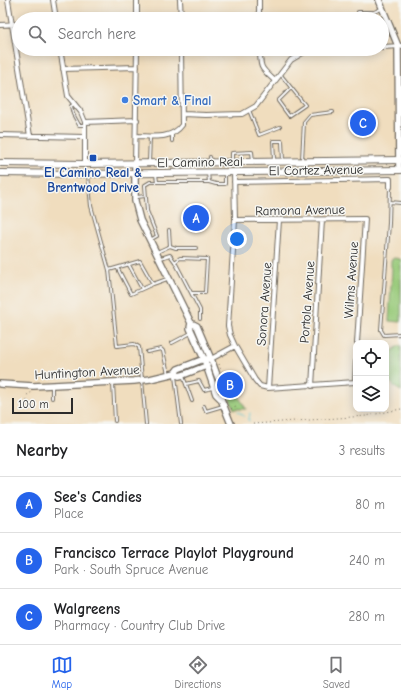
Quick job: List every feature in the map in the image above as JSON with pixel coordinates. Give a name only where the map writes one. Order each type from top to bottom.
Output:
[{"type":"main road","name":"El Camino Real","points":[[0,164],[150,164],[211,160],[223,160],[232,163],[400,160]]},
{"type":"main road","name":"El Camino Real","points":[[0,173],[88,174],[400,170]]},
{"type":"street","points":[[0,24],[12,24],[8,0]]},
{"type":"street","points":[[53,0],[55,12]]},
{"type":"street","points":[[137,0],[137,12]]},
{"type":"street","points":[[180,0],[181,12]]},
{"type":"street","points":[[259,0],[259,12]]},
{"type":"street","points":[[379,0],[384,12]]},
{"type":"street","points":[[389,23],[400,46],[400,170]]},
{"type":"street","points":[[389,47],[400,46]]},
{"type":"street","points":[[17,56],[30,136]]},
{"type":"street","points":[[61,56],[68,96],[81,112],[85,124],[85,164]]},
{"type":"street","points":[[137,56],[135,197],[140,220],[158,259],[192,323],[197,326],[223,391],[221,399]]},
{"type":"street","points":[[136,136],[169,136],[177,131],[182,125],[181,56]]},
{"type":"street","points":[[260,56],[262,68],[275,82]]},
{"type":"street","points":[[183,114],[242,114],[256,106],[291,60],[298,56]]},
{"type":"street","points":[[63,69],[137,67]]},
{"type":"street","points":[[85,124],[137,120]]},
{"type":"street","points":[[0,135],[84,137]]},
{"type":"street","points":[[234,172],[235,220],[228,326],[235,346],[254,380],[260,386],[268,388],[355,382],[355,376]]},
{"type":"street","name":"El Cortez Avenue","points":[[234,182],[390,179],[390,187]]},
{"type":"street","name":"Ramona Avenue","points":[[235,220],[365,219]]},
{"type":"street","name":"Wilms Avenue","points":[[357,340],[365,219]]},
{"type":"street","name":"Sonora Avenue","points":[[268,388],[279,220]]},
{"type":"street","name":"Portola Avenue","points":[[312,386],[322,220]]},
{"type":"street","points":[[192,323],[190,328],[204,359],[213,387],[216,394],[221,399],[231,424]]},
{"type":"street","points":[[175,373],[179,376],[206,366],[210,359],[235,346]]},
{"type":"street","name":"Huntington Avenue","points":[[0,384],[18,386],[143,380],[169,375],[175,373],[178,369],[204,359],[210,359]]},
{"type":"lane","points":[[358,12],[374,12],[382,8]]},
{"type":"lane","points":[[280,74],[305,105],[289,116],[278,101],[291,88]]},
{"type":"lane","points":[[74,104],[71,106],[78,125],[85,124]]},
{"type":"lane","points":[[249,110],[259,134],[280,126]]},
{"type":"lane","points":[[302,162],[304,122],[310,115],[333,112]]},
{"type":"lane","points":[[172,134],[172,142]]},
{"type":"lane","points":[[150,136],[150,164]]},
{"type":"lane","points":[[274,162],[273,141],[282,140],[283,162]]},
{"type":"lane","points":[[232,163],[232,153],[252,152],[253,162]]},
{"type":"lane","points":[[172,156],[173,163]]},
{"type":"lane","points":[[208,172],[209,182]]},
{"type":"lane","points":[[150,241],[157,236],[148,211],[145,196],[145,185],[150,182],[209,182],[225,184],[225,172]]},
{"type":"lane","points":[[155,173],[157,182]]},
{"type":"lane","points":[[88,174],[91,206],[109,270],[117,346],[134,344],[139,347],[146,424]]},
{"type":"lane","points":[[390,187],[381,330],[384,335],[401,334]]},
{"type":"lane","points":[[135,197],[145,196]]},
{"type":"lane","points":[[390,202],[401,203]]},
{"type":"lane","points":[[168,230],[170,246]]},
{"type":"lane","points":[[156,253],[170,246],[176,248],[196,248]]},
{"type":"lane","points":[[158,259],[170,255],[175,262],[200,310],[200,318]]},
{"type":"lane","points":[[175,262],[180,258],[207,259],[204,293],[192,293]]},
{"type":"lane","points":[[109,270],[118,269],[140,261],[153,284]]},
{"type":"lane","points":[[129,265],[142,289]]},
{"type":"lane","points":[[118,269],[131,294],[169,278]]},
{"type":"lane","points":[[172,343],[192,333]]},
{"type":"lane","points":[[147,352],[161,349],[169,375]]},
{"type":"lane","points":[[175,373],[181,424]]},
{"type":"lane","points":[[183,375],[192,401]]},
{"type":"lane","points":[[186,384],[199,381],[204,390],[213,387]]},
{"type":"lane","points":[[113,382],[115,421]]},
{"type":"lane","points":[[52,385],[52,398]]},
{"type":"lane","points":[[204,406],[206,411],[225,408]]},
{"type":"path","points":[[218,363],[231,398]]},
{"type":"path","points":[[27,395],[32,391]]},
{"type":"path","points":[[26,410],[27,400]]},
{"type":"path","points":[[225,408],[236,407]]},
{"type":"path","points":[[253,424],[361,416],[401,410]]},
{"type":"green space","points":[[394,258],[401,260],[401,322],[389,321],[392,268],[391,260]]},
{"type":"green space","points":[[401,345],[401,391],[394,387],[389,379],[389,357],[394,349]]},
{"type":"green space","points":[[226,375],[246,409],[234,409],[220,377]]},
{"type":"waterway","points":[[238,412],[249,421]]},
{"type":"waterway","points":[[249,420],[250,413]]},
{"type":"place","name":"Smart & Final","points":[[125,100]]},
{"type":"place","name":"Walgreens","points":[[363,123]]},
{"type":"place","name":"El Camino Real & Brentwood Drive","points":[[93,158]]},
{"type":"place","name":"See's Candies","points":[[196,218]]},
{"type":"place","name":"Francisco Terrace Playlot Playground","points":[[230,385]]}]
